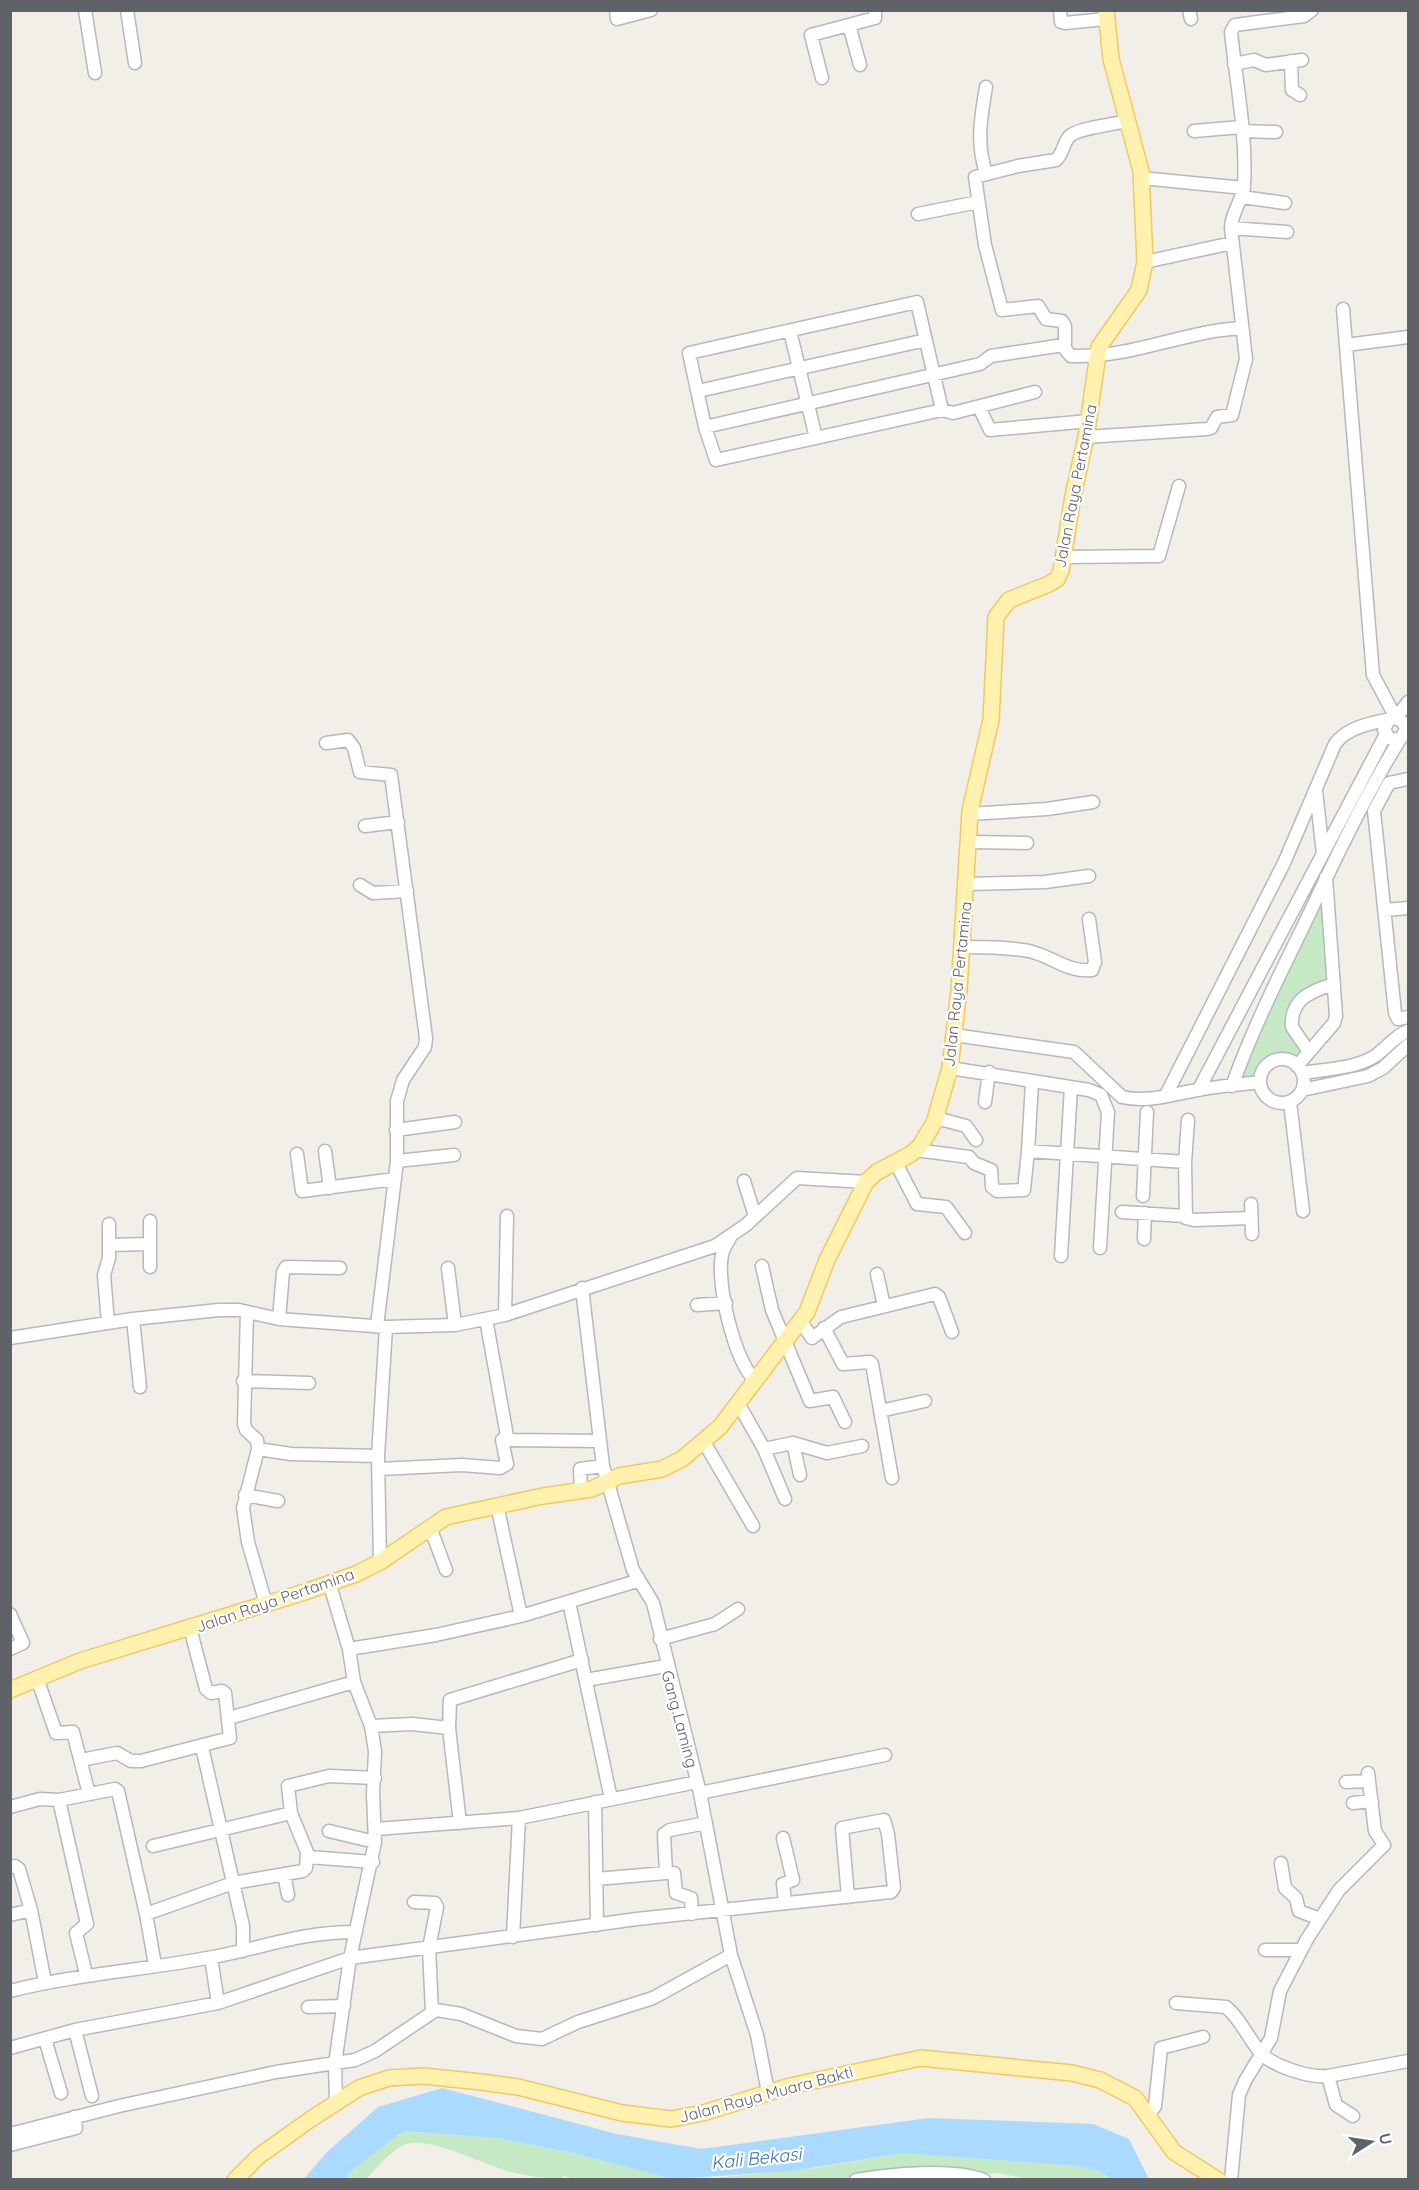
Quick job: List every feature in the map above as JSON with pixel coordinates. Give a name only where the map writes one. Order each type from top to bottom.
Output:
[{"type":"main road","name":"Jalan Raya Pertamina","points":[[10,1690],[80,1661],[356,1574],[380,1562],[429,1527],[461,1512],[592,1490],[606,1473],[669,1466],[704,1442],[720,1427],[755,1380],[786,1344],[807,1312],[832,1250],[866,1182],[877,1172],[916,1150],[928,1135],[936,1118],[950,1068],[962,947],[970,814],[973,789],[991,720],[996,617],[1009,600],[1057,579],[1064,557],[1072,496],[1089,421],[1098,356],[1103,339],[1139,290],[1145,262],[1141,178],[1111,59],[1106,15]]},
{"type":"main road","name":"Jalan Raya Muara Bakti","points":[[235,2180],[273,2144],[336,2103],[372,2082],[404,2076],[458,2078],[518,2087],[622,2113],[671,2119],[703,2113],[768,2092],[907,2059],[935,2058],[1072,2073],[1100,2080],[1135,2098],[1174,2152],[1218,2180]]},
{"type":"street","points":[[85,10],[94,73]]},
{"type":"street","points":[[127,10],[135,63]]},
{"type":"street","points":[[615,10],[617,19],[651,10]]},
{"type":"street","points":[[822,78],[811,35],[875,18],[875,10]]},
{"type":"street","points":[[1060,10],[1061,22],[1065,23],[1106,15]]},
{"type":"street","points":[[1086,437],[1207,429],[1211,428],[1217,417],[1232,415],[1246,359],[1231,228],[1233,216],[1243,192],[1241,129],[1231,33],[1236,25],[1304,16],[1312,10]]},
{"type":"street","points":[[849,24],[860,65]]},
{"type":"street","points":[[1234,64],[1254,60],[1266,65],[1297,61],[1291,88],[1292,92],[1300,95]]},
{"type":"street","points":[[986,87],[980,133],[986,173]]},
{"type":"street","points":[[1128,121],[1074,133],[1068,139],[1061,156],[1056,160],[986,173],[974,179],[985,245],[1002,310],[1038,306],[1046,319],[1064,324],[1065,349],[1069,355],[1121,354],[1224,329],[1242,328]]},
{"type":"street","points":[[1194,131],[1241,129],[1276,132]]},
{"type":"street","points":[[1141,178],[1243,192],[1285,203]]},
{"type":"street","points":[[918,214],[978,202]]},
{"type":"street","points":[[1231,228],[1287,232]]},
{"type":"street","points":[[1145,262],[1232,243]]},
{"type":"street","points":[[942,410],[918,302],[689,353],[705,427],[716,460],[942,410],[953,413],[1035,393]]},
{"type":"street","points":[[1343,309],[1373,675],[1396,722],[1389,738],[1404,735]]},
{"type":"street","points":[[790,331],[816,438]]},
{"type":"street","points":[[1346,345],[1408,337]]},
{"type":"street","points":[[698,392],[926,340]]},
{"type":"street","points":[[705,427],[980,364],[991,356],[1057,346]]},
{"type":"street","points":[[979,407],[990,430],[1089,421]]},
{"type":"street","points":[[1064,557],[1159,556],[1179,486]]},
{"type":"street","points":[[1199,1089],[1323,854],[1408,702]]},
{"type":"street","points":[[1166,1095],[1284,863],[1341,736],[1356,727],[1404,723],[1404,735],[1362,802],[1245,1047],[1232,1086]]},
{"type":"street","points":[[326,743],[350,741],[360,772],[391,775],[426,1038],[425,1047],[403,1080],[398,1101],[397,1161],[381,1327],[378,1456],[380,1562]]},
{"type":"street","points":[[1408,779],[1389,783],[1374,811],[1395,1016],[1398,1019],[1408,1017]]},
{"type":"street","points":[[1302,1090],[1300,1070],[1309,1052],[1334,1023],[1336,1016],[1326,877],[1316,788]]},
{"type":"street","points":[[970,814],[1047,809],[1093,802]]},
{"type":"street","points":[[365,826],[398,822]]},
{"type":"street","points":[[969,842],[1027,843]]},
{"type":"street","points":[[966,884],[1045,882],[1089,876]]},
{"type":"street","points":[[360,885],[373,893],[407,891]]},
{"type":"street","points":[[1384,910],[1408,908]]},
{"type":"street","points":[[962,947],[1000,947],[1030,951],[1066,968],[1092,970],[1095,962],[1089,919]]},
{"type":"street","points":[[1309,1052],[1292,1027],[1294,1009],[1306,994],[1334,984]]},
{"type":"street","points":[[1408,1031],[1398,1035],[1375,1056],[1362,1062],[1300,1070],[1286,1059],[1272,1061],[1262,1070],[1260,1082],[1266,1097],[1282,1103],[1290,1102],[1302,1090],[1368,1076],[1383,1068],[1408,1046]]},
{"type":"street","points":[[954,1035],[1074,1052],[1122,1097],[1147,1100],[1199,1089],[1260,1082]]},
{"type":"street","points":[[1229,1036],[1245,1047]]},
{"type":"street","points":[[950,1068],[988,1072],[1032,1083],[1094,1091],[1106,1103],[1106,1156],[1100,1248]]},
{"type":"street","points":[[985,1102],[988,1072]]},
{"type":"street","points":[[916,1150],[969,1157],[974,1163],[991,1170],[992,1187],[997,1191],[1024,1190],[1032,1083]]},
{"type":"street","points":[[1061,1256],[1071,1087]]},
{"type":"street","points":[[1290,1102],[1303,1210]]},
{"type":"street","points":[[1143,1197],[1146,1112]]},
{"type":"street","points":[[936,1118],[966,1126],[976,1140]]},
{"type":"street","points":[[1184,1216],[1188,1120]]},
{"type":"street","points":[[396,1130],[455,1122]]},
{"type":"street","points":[[325,1151],[330,1188]]},
{"type":"street","points":[[1028,1151],[1185,1162]]},
{"type":"street","points":[[297,1154],[302,1191],[395,1179]]},
{"type":"street","points":[[397,1161],[454,1155]]},
{"type":"street","points":[[896,1163],[917,1204],[946,1207],[965,1233]]},
{"type":"street","points":[[10,1338],[133,1319],[219,1310],[247,1312],[279,1319],[381,1327],[455,1325],[505,1315],[582,1288],[685,1257],[730,1238],[797,1178],[866,1182]]},
{"type":"street","points":[[744,1180],[755,1216]]},
{"type":"street","points":[[1251,1204],[1252,1233]]},
{"type":"street","points":[[1122,1212],[1184,1216],[1194,1220],[1251,1218]]},
{"type":"street","points":[[1144,1239],[1145,1213]]},
{"type":"street","points":[[505,1315],[507,1216]]},
{"type":"street","points":[[150,1221],[150,1267]]},
{"type":"street","points":[[108,1323],[105,1275],[109,1224]]},
{"type":"street","points":[[730,1238],[722,1260],[730,1330],[746,1371],[755,1380]]},
{"type":"street","points":[[109,1245],[150,1244]]},
{"type":"street","points":[[762,1266],[772,1310],[810,1401],[833,1397],[845,1422]]},
{"type":"street","points":[[279,1319],[283,1272],[286,1267],[340,1268]]},
{"type":"street","points":[[448,1268],[455,1325]]},
{"type":"street","points":[[877,1274],[884,1306]]},
{"type":"street","name":"Gang Laming","points":[[582,1288],[598,1441],[637,1581],[650,1596],[666,1666],[699,1787],[734,1964],[757,2035],[768,2092]]},
{"type":"street","points":[[801,1322],[810,1338],[841,1317],[935,1294],[939,1297],[952,1332]]},
{"type":"street","points":[[697,1305],[726,1303]]},
{"type":"street","points":[[247,1312],[243,1382],[244,1424],[246,1430],[257,1440],[258,1449],[243,1508],[245,1529],[266,1604]]},
{"type":"street","points":[[133,1319],[140,1387]]},
{"type":"street","points":[[486,1319],[507,1436],[512,1440],[598,1441]]},
{"type":"street","points":[[824,1328],[843,1364],[869,1362],[873,1364],[892,1478]]},
{"type":"street","points":[[243,1382],[309,1383]]},
{"type":"street","points":[[880,1411],[925,1401]]},
{"type":"street","points":[[738,1403],[764,1449],[785,1499]]},
{"type":"street","points":[[379,1469],[462,1465],[500,1468],[507,1464],[502,1440],[507,1436]]},
{"type":"street","points":[[704,1442],[753,1526]]},
{"type":"street","points":[[764,1449],[793,1443],[828,1452],[862,1446]]},
{"type":"street","points":[[793,1443],[800,1474]]},
{"type":"street","points":[[258,1449],[291,1454],[378,1456]]},
{"type":"street","points":[[581,1491],[580,1469],[606,1473]]},
{"type":"street","points":[[245,1495],[278,1501]]},
{"type":"street","points":[[497,1505],[521,1616]]},
{"type":"street","points":[[429,1527],[446,1570]]},
{"type":"street","points":[[349,1649],[436,1635],[521,1616],[637,1581]]},
{"type":"street","points":[[329,1582],[349,1649],[354,1682],[375,1739],[373,1794],[376,1829],[373,1862],[350,1958],[335,2069],[336,2103]]},
{"type":"street","points":[[568,1602],[611,1799]]},
{"type":"street","points":[[660,1639],[715,1624],[738,1609]]},
{"type":"street","points":[[10,1614],[23,1643],[10,1648]]},
{"type":"street","points":[[81,1760],[117,1753],[131,1761],[141,1761],[230,1738],[224,1691],[211,1693],[206,1689],[190,1628]]},
{"type":"street","points":[[460,1823],[449,1728],[449,1702],[453,1697],[582,1660]]},
{"type":"street","points":[[586,1680],[666,1666]]},
{"type":"street","points":[[37,1678],[56,1733],[73,1731],[89,1794]]},
{"type":"street","points":[[229,1718],[354,1682]]},
{"type":"street","points":[[371,1726],[412,1724],[449,1728]]},
{"type":"street","points":[[202,1747],[243,1926],[243,1951]]},
{"type":"street","points":[[376,1829],[519,1818],[611,1799],[699,1787],[885,1755]]},
{"type":"street","points":[[146,1914],[233,1883],[305,1870],[307,1855],[291,1813],[289,1785],[336,1775],[375,1778]]},
{"type":"street","points":[[1231,2180],[1239,2095],[1271,2038],[1276,2001],[1301,1950],[1340,1890],[1384,1845],[1375,1831],[1368,1777],[1346,1782]]},
{"type":"street","points":[[10,1807],[40,1799],[56,1797],[59,1800],[115,1789],[118,1791],[146,1914],[155,1965]]},
{"type":"street","points":[[59,1800],[87,1924],[76,1933],[86,1974]]},
{"type":"street","points":[[1353,1803],[1372,1801]]},
{"type":"street","points":[[595,1802],[597,1925]]},
{"type":"street","points":[[153,1846],[291,1813]]},
{"type":"street","points":[[513,1937],[519,1818]]},
{"type":"street","points":[[10,2048],[75,2030],[219,2003],[350,1958],[597,1925],[785,1902],[848,1897],[894,1891],[888,1834],[884,1820],[842,1828],[848,1897]]},
{"type":"street","points":[[666,1873],[666,1831],[706,1823]]},
{"type":"street","points":[[329,1831],[375,1842]]},
{"type":"street","points":[[783,1838],[793,1880],[783,1884],[785,1902]]},
{"type":"street","points":[[307,1855],[373,1862]]},
{"type":"street","points":[[1281,1863],[1285,1888],[1296,1898],[1299,1911],[1320,1920]]},
{"type":"street","points":[[10,1867],[15,1866],[19,1869],[31,1910],[45,1982]]},
{"type":"street","points":[[596,1879],[674,1873],[676,1893],[690,1898],[692,1914]]},
{"type":"street","points":[[284,1874],[288,1896]]},
{"type":"street","points":[[414,1902],[436,1905],[429,1947],[432,2012]]},
{"type":"street","points":[[10,1915],[31,1910]]},
{"type":"street","points":[[10,1991],[86,1974],[211,1958],[282,1939],[322,1932],[356,1932]]},
{"type":"street","points":[[1265,1950],[1301,1950]]},
{"type":"street","points":[[211,1958],[219,2003]]},
{"type":"street","points":[[10,2134],[74,2121],[276,2072],[335,2069],[366,2056],[432,2012],[449,2011],[503,2032],[534,2040],[542,2039],[578,2022],[653,1998],[734,1964]]},
{"type":"street","points":[[1176,2003],[1226,2007],[1263,2052],[1300,2073],[1314,2077],[1408,2061]]},
{"type":"street","points":[[308,2007],[345,2006]]},
{"type":"street","points":[[75,2030],[92,2096]]},
{"type":"street","points":[[1147,2117],[1155,2106],[1161,2048],[1203,2037]]},
{"type":"street","points":[[45,2039],[61,2093]]},
{"type":"street","points":[[1328,2076],[1336,2105],[1353,2116]]},
{"type":"street","points":[[10,2145],[74,2121]]},
{"type":"street","points":[[856,2180],[974,2176],[984,2180]]},
{"type":"green space","points":[[1324,896],[1330,979],[1304,990],[1289,1006],[1287,1016],[1288,1027],[1293,1039],[1302,1052],[1297,1059],[1282,1055],[1270,1057],[1261,1065],[1254,1079],[1242,1081],[1250,1051]]},
{"type":"green space","points":[[402,2131],[497,2138],[569,2152],[673,2179],[580,2180],[563,2176],[562,2179],[536,2177],[500,2169],[441,2147],[414,2143],[404,2145],[393,2152],[366,2179],[345,2180],[355,2168]]},
{"type":"green space","points":[[903,2153],[1077,2166],[1100,2171],[1111,2179],[1028,2179],[997,2173],[856,2180],[694,2180],[808,2169]]},
{"type":"water","name":"Kali Bekasi","points":[[442,2088],[617,2134],[701,2149],[929,2118],[1093,2124],[1129,2139],[1149,2179],[1111,2179],[1100,2171],[1077,2166],[903,2153],[792,2171],[673,2179],[569,2152],[497,2138],[403,2131],[355,2168],[345,2179],[304,2179],[327,2152],[378,2107]]}]
